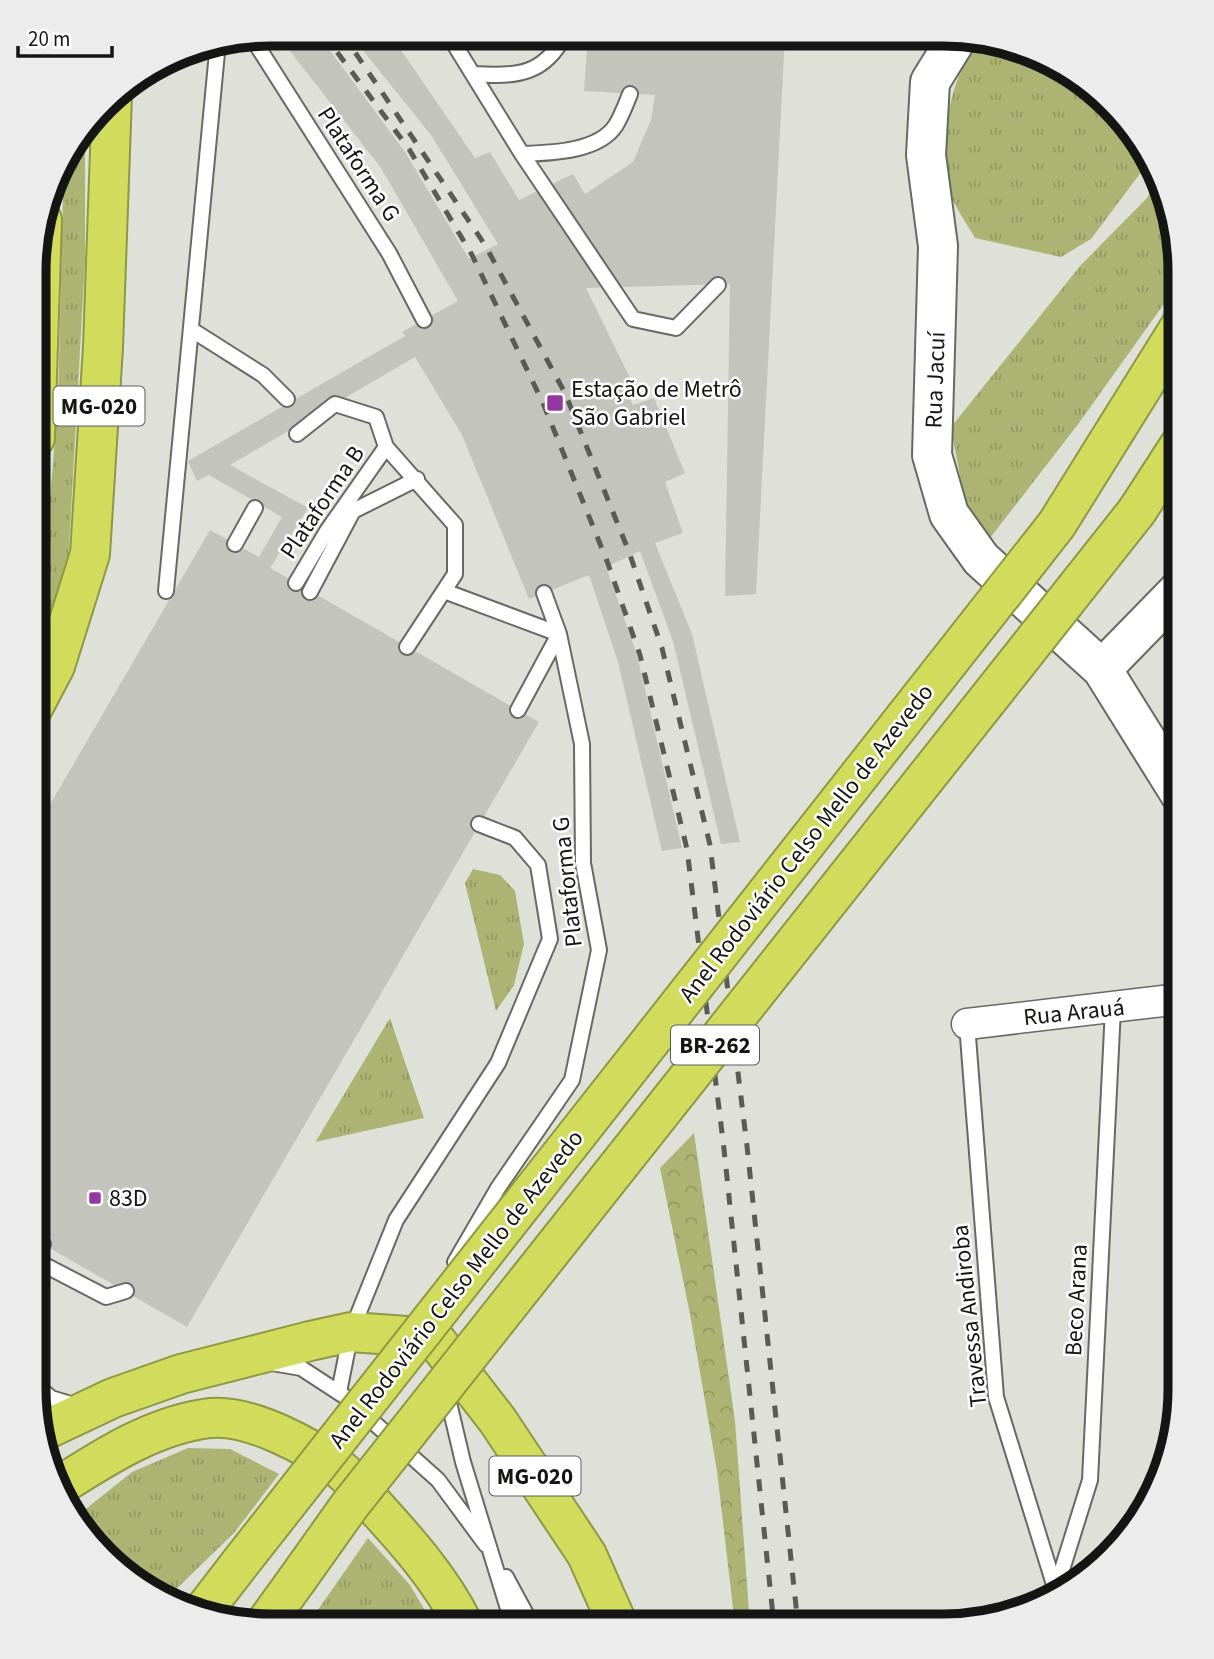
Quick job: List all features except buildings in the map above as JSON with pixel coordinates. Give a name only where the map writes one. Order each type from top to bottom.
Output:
[{"type":"highway","name":"MG-020","points":[[46,683],[55,666],[90,554],[103,347],[111,112]]},
{"type":"highway","name":"Anel Rodoviário Celso Mello de Azevedo","points":[[208,1605],[1057,524],[1168,347]]},
{"type":"highway","name":"Anel Rodoviário Celso Mello de Azevedo","points":[[272,1614],[350,1505],[1137,511],[1168,463]]},
{"type":"highway","points":[[49,1428],[181,1374],[351,1332],[391,1332],[434,1338]]},
{"type":"highway","name":"MG-020","points":[[434,1338],[499,1421],[587,1555],[613,1614]]},
{"type":"highway","points":[[66,1482],[121,1447],[174,1428],[212,1418],[258,1425],[306,1448],[343,1471],[440,1583],[457,1614]]},
{"type":"street","name":"Rua Jacuí","points":[[952,46],[930,82],[926,155],[938,246],[932,454],[949,514],[981,559],[1102,669],[1168,773]]},
{"type":"street","points":[[1102,669],[1168,601]]},
{"type":"street","name":"Rua Arauá","points":[[967,1024],[1168,1001]]},
{"type":"lane","name":"Plataforma G","points":[[258,46],[389,253],[424,320]]},
{"type":"lane","points":[[456,46],[522,154],[633,319],[676,328],[718,285]]},
{"type":"lane","points":[[475,74],[513,77],[556,53],[559,46]]},
{"type":"lane","points":[[166,591],[217,52]]},
{"type":"lane","points":[[522,154],[565,153],[593,142],[615,128],[630,94]]},
{"type":"lane","points":[[192,330],[263,375],[287,399]]},
{"type":"lane","points":[[297,434],[335,404],[376,417],[386,447],[456,524],[455,574],[407,647]]},
{"type":"lane","name":"Plataforma B","points":[[296,583],[327,531],[386,447]]},
{"type":"lane","points":[[310,592],[353,511],[417,479]]},
{"type":"lane","points":[[235,544],[255,508]]},
{"type":"lane","points":[[444,591],[559,634],[518,710]]},
{"type":"lane","name":"Plataforma G","points":[[495,1558],[463,1462],[430,1320],[436,1296],[498,1188],[572,1080],[599,950],[583,863],[582,744],[559,634],[544,593]]},
{"type":"lane","points":[[340,1392],[351,1332],[396,1220],[498,1063],[551,939],[538,865],[516,838],[479,824]]},
{"type":"lane","name":"Beco Arana","points":[[1059,1581],[1090,1480],[1113,1008]]},
{"type":"lane","name":"Travessa Andiroba","points":[[967,1024],[996,1397],[1054,1584]]},
{"type":"lane","points":[[46,1266],[106,1297],[126,1292]]},
{"type":"lane","points":[[243,1358],[301,1368],[340,1392],[438,1480],[495,1558],[526,1614]]},
{"type":"lane","points":[[46,1394],[88,1410]]},
{"type":"lane","points":[[495,1558],[510,1614]]},
{"type":"green space","points":[[973,47],[1030,63],[1081,92],[1113,122],[1131,145],[1144,169],[1091,239],[1061,257],[975,238],[951,195],[945,171],[945,131],[954,90]]},
{"type":"green space","points":[[85,142],[85,261],[68,565],[46,638],[46,547],[58,403],[63,183]]},
{"type":"green space","points":[[1153,188],[1167,241],[1168,298],[1079,423],[990,538],[967,515],[951,427],[1080,266],[1147,198]]},
{"type":"green space","points":[[473,869],[500,875],[515,891],[524,944],[514,985],[496,1011],[465,883]]},
{"type":"green space","points":[[390,1018],[424,1118],[315,1142],[316,1141]]},
{"type":"green space","points":[[694,1133],[735,1421],[749,1614],[734,1614],[717,1471],[690,1314],[660,1168]]},
{"type":"green space","points":[[188,1448],[230,1449],[279,1474],[234,1533],[174,1591],[122,1558],[82,1512],[132,1472]]},
{"type":"green space","points":[[368,1538],[410,1585],[427,1614],[315,1614]]},
{"type":"railway","points":[[333,46],[409,149],[472,255],[543,403],[607,561],[640,655],[687,849],[724,1149],[773,1614]]},
{"type":"railway","points":[[351,46],[485,245],[565,393],[629,552],[662,648],[710,845],[747,1146],[797,1614]]},
{"type":"place","name":"Estação de Metrô São Gabriel","points":[[555,403]]},
{"type":"place","name":"83D","points":[[95,1198]]}]
